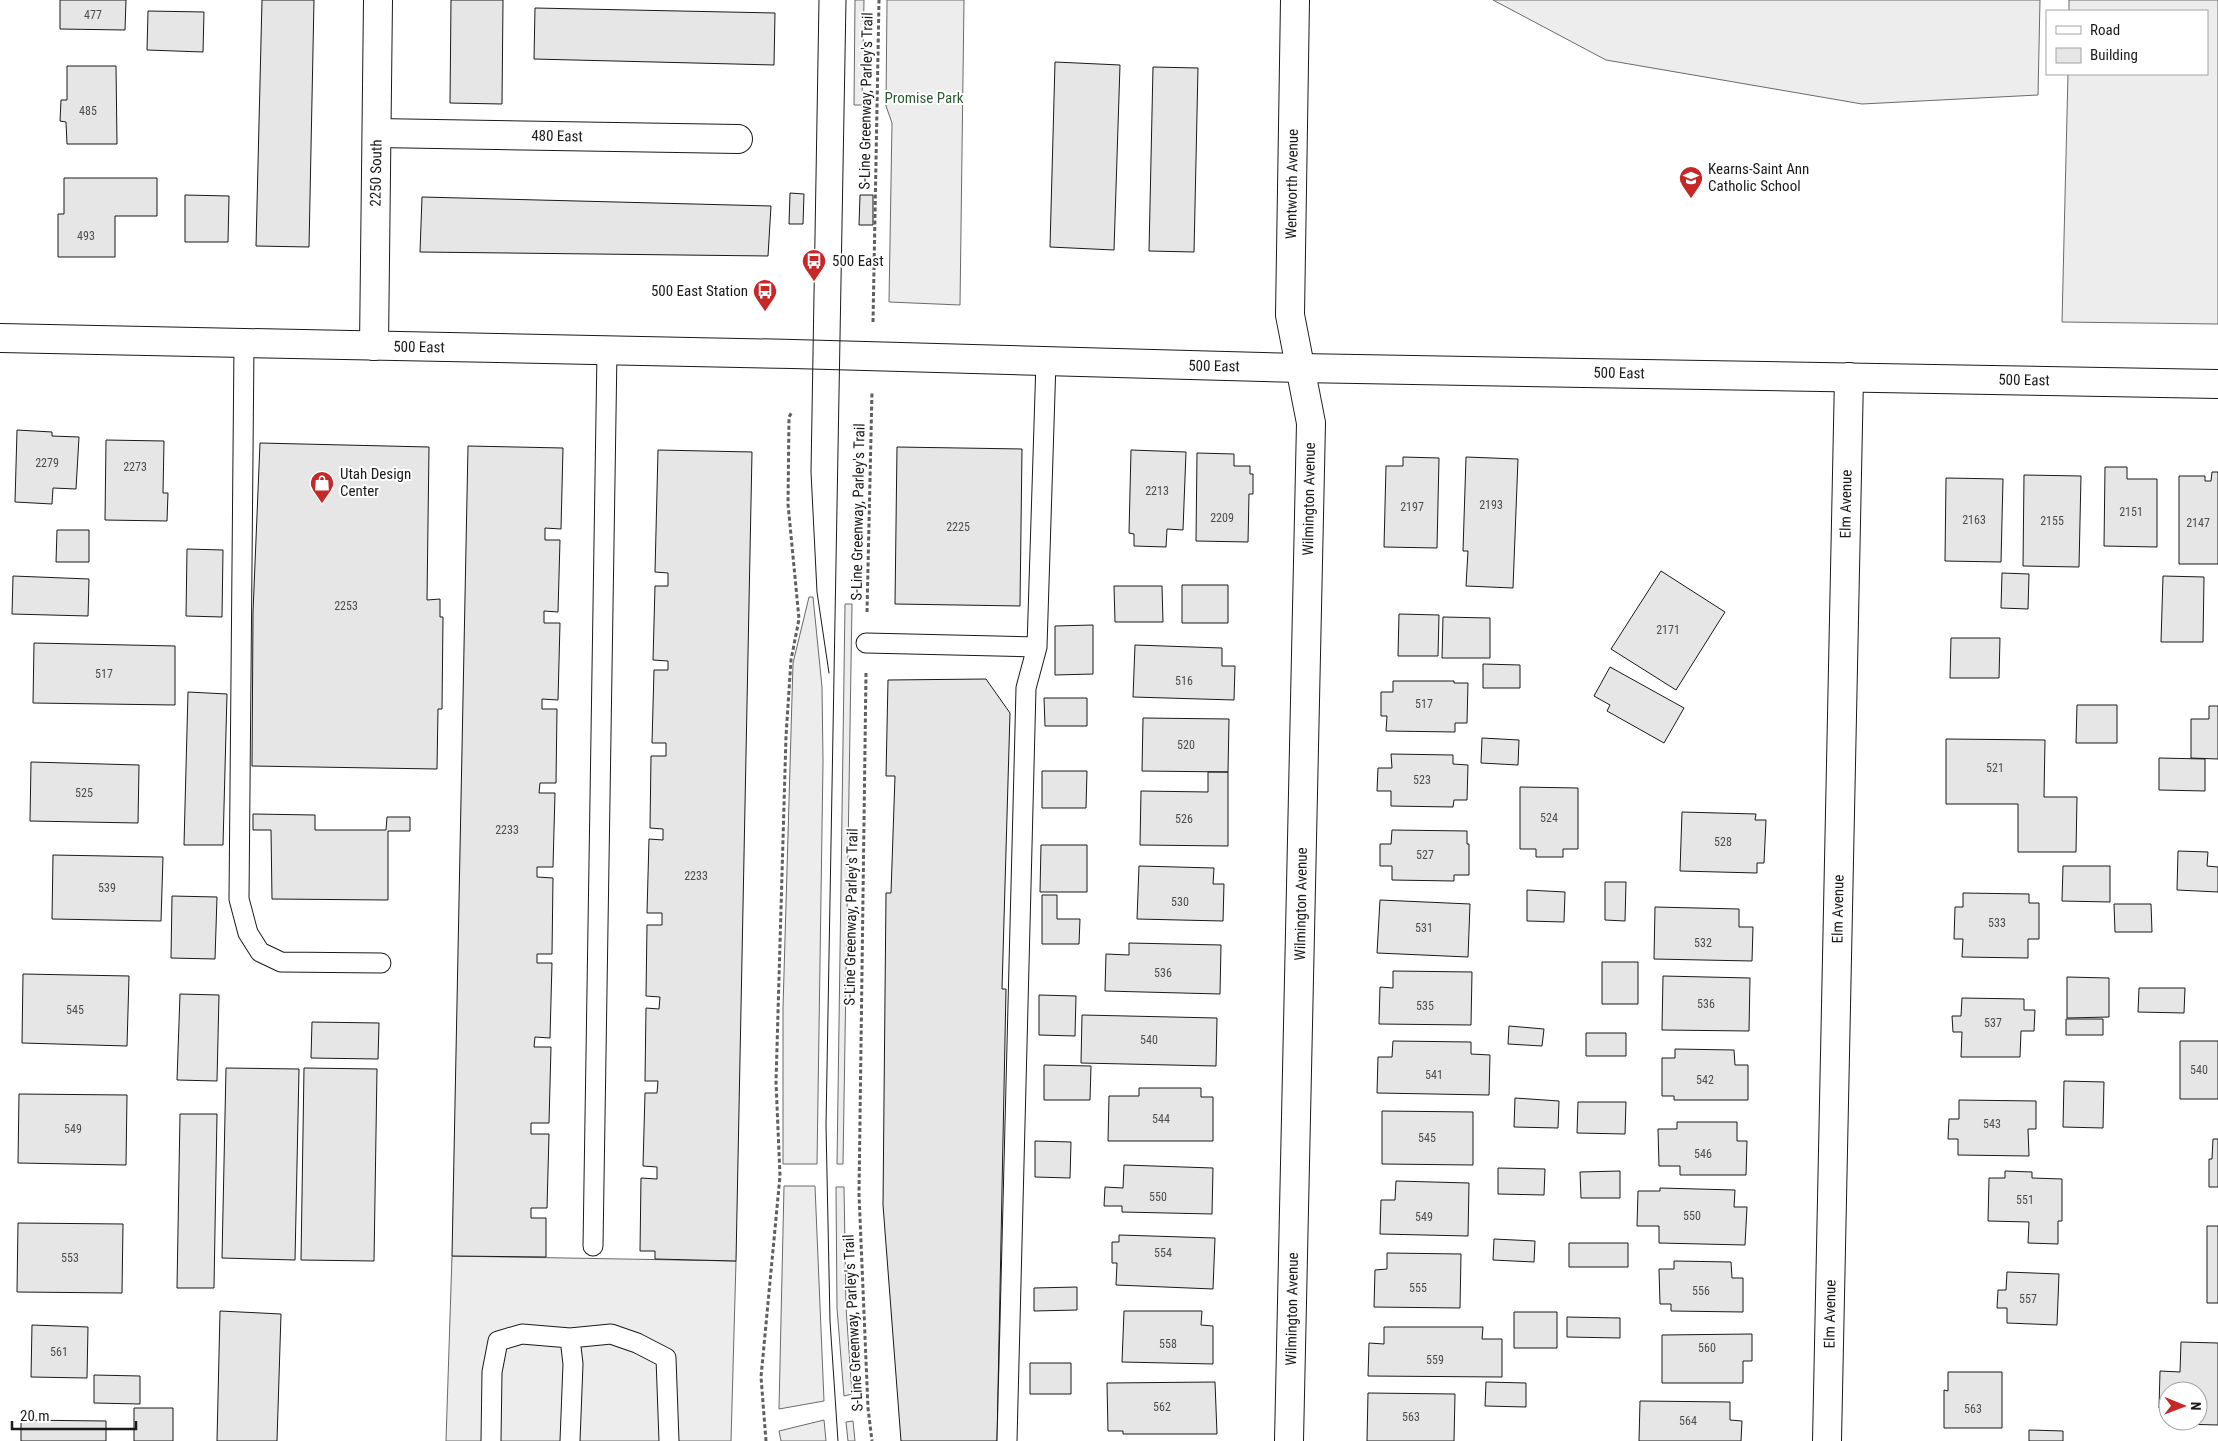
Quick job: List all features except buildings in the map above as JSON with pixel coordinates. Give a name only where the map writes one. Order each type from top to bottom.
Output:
[{"type":"street","name":"2250 South","points":[[374,346],[378,0]]},
{"type":"street","name":"Wentworth Avenue","points":[[1295,0],[1290,315],[1300,368]]},
{"type":"street","name":"480 East","points":[[377,133],[738,139]]},
{"type":"street","name":"500 East","points":[[0,338],[1300,368],[2218,384]]},
{"type":"street","name":"Wilmington Avenue","points":[[1289,1441],[1311,423],[1300,368]]},
{"type":"street","name":"Elm Avenue","points":[[1827,1441],[1849,377]]},
{"type":"lane","points":[[244,343],[240,899],[248,933],[260,952],[281,962],[381,963]]},
{"type":"lane","points":[[593,1246],[607,351]]},
{"type":"lane","points":[[1007,1441],[1026,688],[1037,647],[1046,361]]},
{"type":"lane","points":[[866,643],[1037,647]]},
{"type":"lane","points":[[491,1441],[492,1372],[498,1341],[522,1334],[570,1338],[611,1334],[636,1343],[666,1358],[669,1441]]},
{"type":"lane","points":[[570,1338],[572,1364],[570,1441]]},
{"type":"path","name":"S-Line Greenway, Parley's Trail","points":[[873,323],[879,0]]},
{"type":"path","name":"S-Line Greenway, Parley's Trail","points":[[872,394],[866,643],[859,1194],[868,1408],[872,1441]]},
{"type":"path","points":[[766,1441],[761,1377],[780,1176],[776,1082],[786,736],[791,660],[799,619],[788,504],[790,417],[792,412]]},
{"type":"shaded area","points":[[855,0],[864,0],[862,105],[854,105]]},
{"type":"shaded area","name":"Promise Park","points":[[887,0],[964,0],[960,305],[889,302],[892,123],[886,106]]},
{"type":"shaded area","points":[[1493,0],[2040,0],[2038,95],[1862,104],[1606,60]]},
{"type":"shaded area","points":[[2069,0],[2218,0],[2218,324],[2062,322],[2068,75],[2208,75],[2208,10],[2069,10]]},
{"type":"shaded area","points":[[809,597],[813,597],[822,687],[823,762],[817,1164],[783,1164],[783,1008],[793,663]]},
{"type":"shaded area","points":[[845,604],[852,604],[843,1164],[837,1164]]},
{"type":"shaded area","points":[[784,1186],[815,1186],[824,1401],[779,1409]]},
{"type":"shaded area","points":[[836,1187],[844,1187],[846,1307],[852,1394],[844,1396],[837,1308]]},
{"type":"shaded area","points":[[452,1256],[736,1261],[731,1441],[446,1441]]},
{"type":"shaded area","points":[[824,1420],[826,1441],[781,1441],[779,1431]]},
{"type":"shaded area","points":[[853,1421],[855,1441],[848,1441],[846,1422]]},
{"type":"tram line","points":[[819,0],[811,472],[817,592],[829,673]]},
{"type":"tram line","points":[[838,1441],[830,1321],[826,1125],[846,0]]},
{"type":"place","name":"Kearns-Saint Ann Catholic School","points":[[1691,199]]},
{"type":"place","name":"500 East","points":[[814,282]]},
{"type":"place","name":"500 East Station","points":[[765,312]]},
{"type":"place","name":"Utah Design Center","points":[[322,504]]}]
